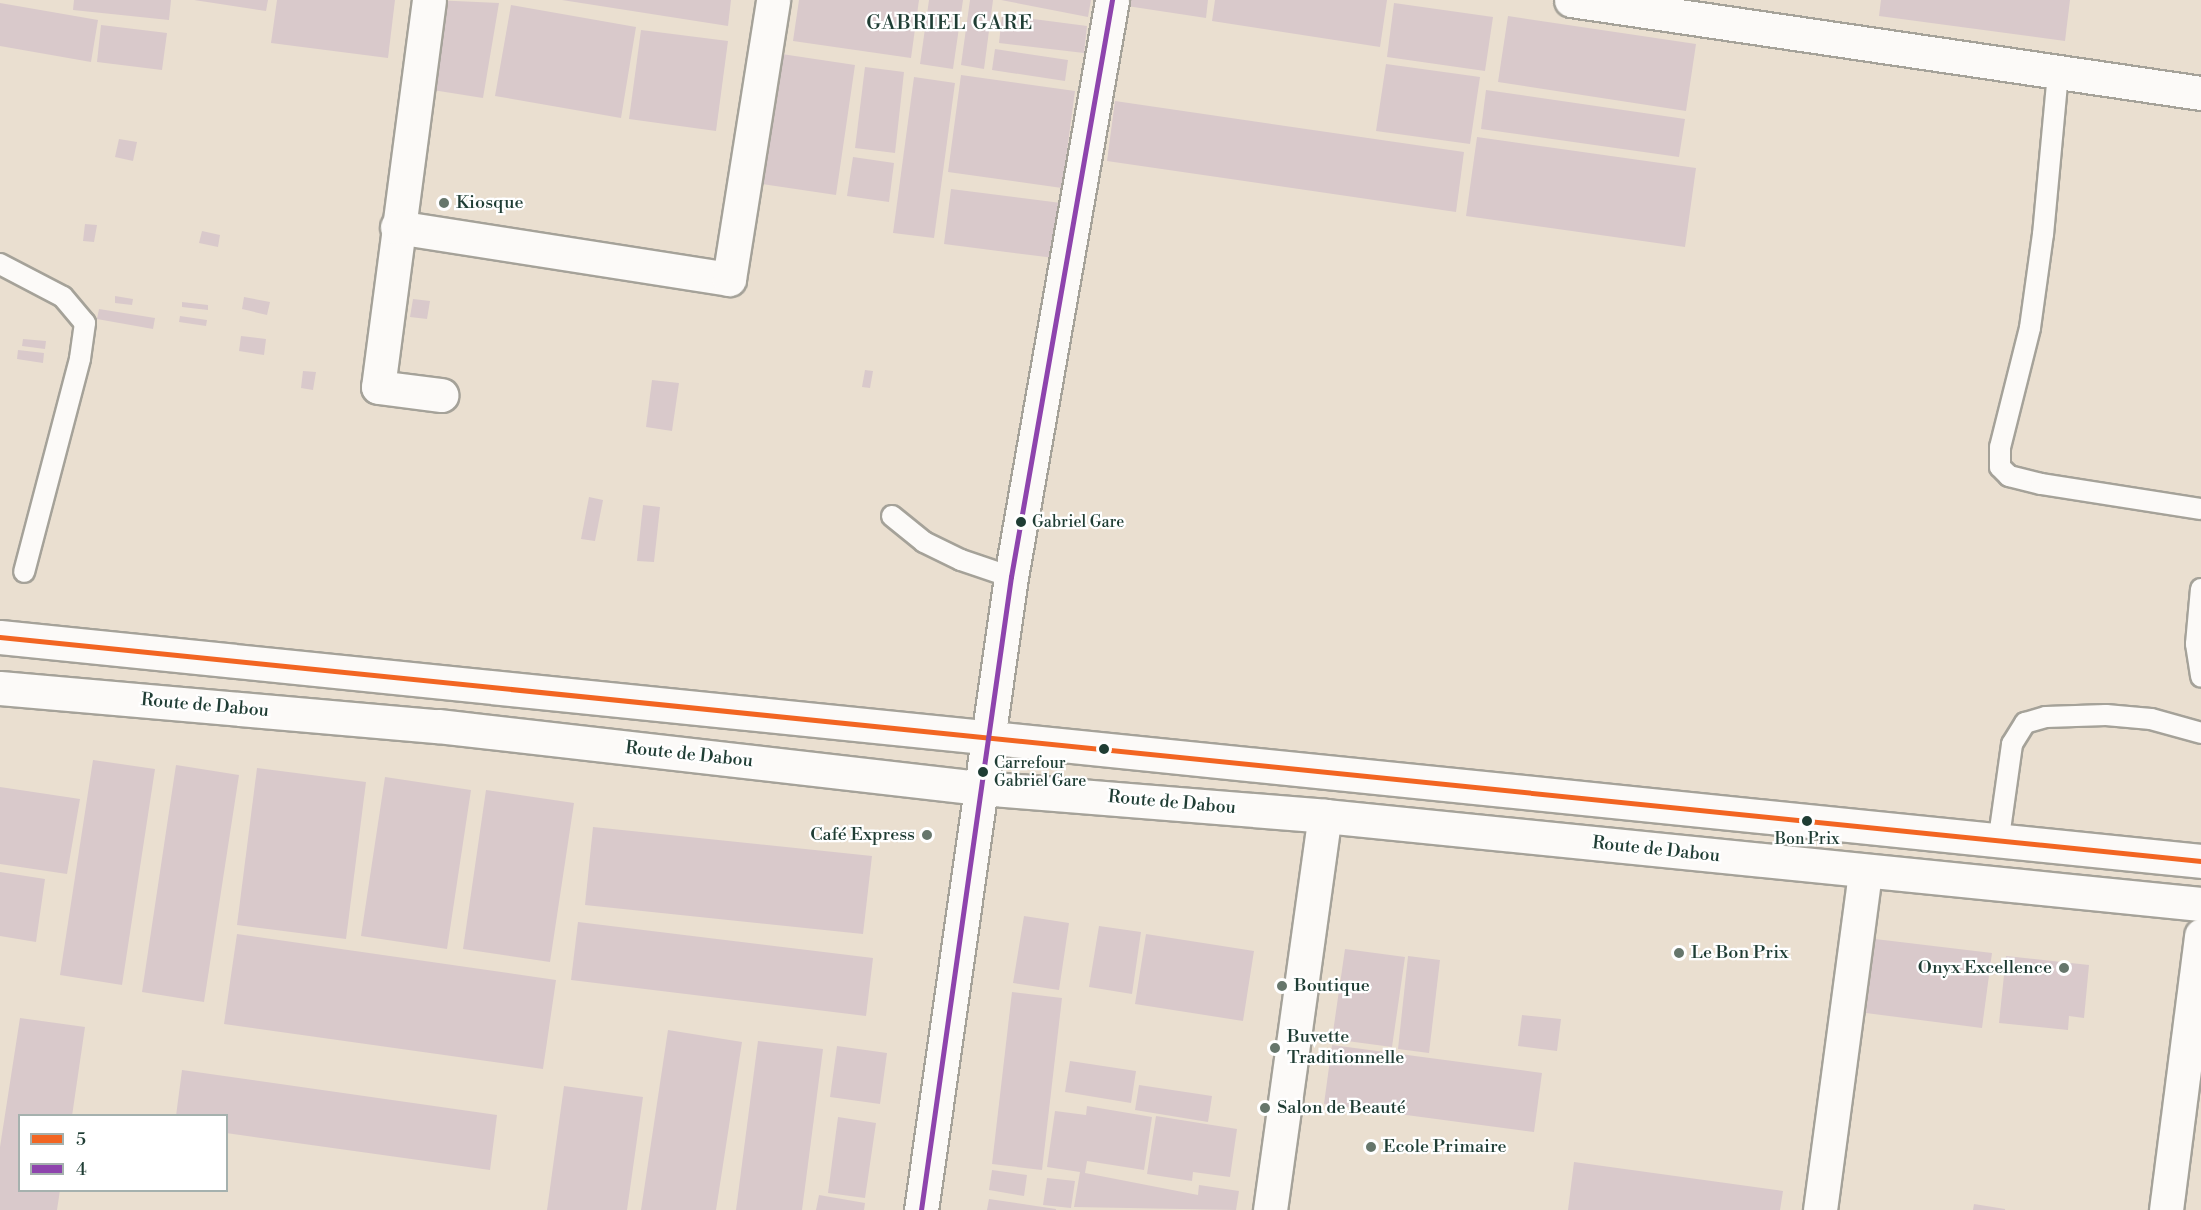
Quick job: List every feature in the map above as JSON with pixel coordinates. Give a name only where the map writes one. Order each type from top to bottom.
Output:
[{"type":"street","points":[[429,0],[397,227],[378,387],[441,395]]},
{"type":"street","points":[[397,227],[729,279],[773,0]]},
{"type":"street","points":[[921,1210],[1011,577],[1112,0]]},
{"type":"street","points":[[1571,0],[2201,93]]},
{"type":"street","points":[[0,637],[1999,837],[2201,861]]},
{"type":"street","name":"Route de Dabou","points":[[0,688],[438,726],[980,788],[1325,816],[2201,904]]},
{"type":"street","points":[[1270,1210],[1325,816]]},
{"type":"street","points":[[1820,1210],[1865,872]]},
{"type":"street","points":[[2166,1210],[2201,935]]},
{"type":"lane","points":[[2058,73],[2031,316],[2000,447],[2000,467],[2009,477],[2041,484],[2201,509]]},
{"type":"lane","points":[[0,264],[63,297],[85,323],[80,359],[24,572]]},
{"type":"lane","points":[[892,516],[924,542],[961,560],[1011,577]]},
{"type":"lane","points":[[2201,589],[2196,644],[2201,677]]},
{"type":"lane","points":[[1999,837],[2012,744],[2025,723],[2046,717],[2106,715],[2151,719],[2201,733]]},
{"type":"building","points":[[74,0],[171,0],[169,20],[73,10]]},
{"type":"building","points":[[194,0],[268,0],[266,11]]},
{"type":"building","points":[[277,0],[395,0],[388,58],[271,43]]},
{"type":"building","points":[[433,0],[499,3],[483,98],[420,88]]},
{"type":"building","points":[[562,0],[731,0],[728,26]]},
{"type":"building","points":[[799,0],[919,0],[911,58],[793,41]]},
{"type":"building","points":[[929,0],[963,0],[953,69],[920,64]]},
{"type":"building","points":[[970,0],[993,0],[984,69],[961,65]]},
{"type":"building","points":[[1001,0],[1091,0],[1088,17]]},
{"type":"building","points":[[1128,0],[1208,0],[1206,18],[1127,6]]},
{"type":"building","points":[[1215,0],[1387,0],[1380,47],[1212,21]]},
{"type":"building","points":[[1881,0],[2070,0],[2065,41],[1879,16]]},
{"type":"building","points":[[0,3],[98,20],[91,62],[0,46]]},
{"type":"building","points":[[1394,3],[1493,17],[1485,71],[1387,57]]},
{"type":"building","points":[[511,5],[636,27],[621,118],[495,96]]},
{"type":"building","points":[[1002,15],[1087,26],[1084,53],[999,43]]},
{"type":"building","points":[[1508,16],[1696,44],[1686,111],[1498,82]]},
{"type":"building","points":[[101,25],[167,33],[162,70],[97,62]]},
{"type":"building","points":[[641,30],[728,41],[716,131],[629,119]]},
{"type":"building","points":[[995,49],[1068,60],[1065,81],[992,70]]},
{"type":"building","points":[[775,53],[855,65],[836,195],[756,183]]},
{"type":"building","points":[[1386,64],[1480,77],[1470,144],[1376,131]]},
{"type":"building","points":[[865,67],[904,72],[895,153],[855,148]]},
{"type":"building","points":[[961,75],[1075,91],[1062,188],[948,172]]},
{"type":"building","points":[[914,77],[955,83],[934,238],[893,233]]},
{"type":"building","points":[[1486,90],[1685,119],[1679,157],[1481,129]]},
{"type":"building","points":[[1115,101],[1464,152],[1456,212],[1107,161]]},
{"type":"building","points":[[1477,137],[1696,168],[1685,247],[1466,216]]},
{"type":"building","points":[[119,139],[137,142],[133,161],[115,157]]},
{"type":"building","points":[[853,157],[894,163],[889,202],[847,196]]},
{"type":"building","points":[[951,189],[1061,203],[1054,258],[944,244]]},
{"type":"building","points":[[85,224],[97,225],[94,242],[83,241]]},
{"type":"building","points":[[202,231],[220,235],[218,247],[199,243]]},
{"type":"building","points":[[115,296],[133,299],[132,305],[115,303]]},
{"type":"building","points":[[244,297],[270,302],[267,315],[242,309]]},
{"type":"building","points":[[413,299],[430,301],[427,319],[410,317]]},
{"type":"building","points":[[182,302],[208,305],[208,310],[182,307]]},
{"type":"building","points":[[99,309],[155,318],[153,329],[97,319]]},
{"type":"building","points":[[180,316],[207,320],[206,326],[179,322]]},
{"type":"building","points":[[241,336],[266,339],[264,355],[239,351]]},
{"type":"building","points":[[23,339],[46,341],[45,349],[22,346]]},
{"type":"building","points":[[18,350],[44,353],[43,363],[17,359]]},
{"type":"building","points":[[865,370],[873,371],[870,388],[862,387]]},
{"type":"building","points":[[303,371],[316,372],[313,390],[301,388]]},
{"type":"building","points":[[652,380],[679,383],[672,431],[646,427]]},
{"type":"building","points":[[589,497],[603,500],[595,541],[581,539]]},
{"type":"building","points":[[643,505],[660,507],[654,562],[637,561]]},
{"type":"building","points":[[93,760],[155,769],[122,985],[60,975]]},
{"type":"building","points":[[176,765],[239,775],[204,1002],[142,992]]},
{"type":"building","points":[[257,768],[366,782],[346,939],[237,925]]},
{"type":"building","points":[[385,777],[471,790],[447,949],[361,936]]},
{"type":"building","points":[[0,787],[80,799],[67,874],[0,864]]},
{"type":"building","points":[[486,790],[574,803],[550,962],[463,949]]},
{"type":"building","points":[[593,827],[872,856],[863,934],[585,905]]},
{"type":"building","points":[[0,872],[45,879],[36,942],[0,936]]},
{"type":"building","points":[[1024,916],[1069,923],[1059,990],[1013,983]]},
{"type":"building","points":[[578,922],[873,958],[866,1016],[571,980]]},
{"type":"building","points":[[1099,926],[1141,932],[1132,994],[1089,987]]},
{"type":"building","points":[[237,934],[556,980],[543,1069],[224,1024]]},
{"type":"building","points":[[1146,934],[1254,951],[1243,1021],[1135,1004]]},
{"type":"building","points":[[1875,939],[1992,953],[1982,1028],[1866,1013]]},
{"type":"building","points":[[1345,949],[1405,957],[1392,1047],[1332,1039]]},
{"type":"building","points":[[1408,956],[1440,960],[1429,1053],[1398,1049]]},
{"type":"building","points":[[2006,956],[2089,965],[2084,1018],[2069,1016],[2068,1030],[1999,1023]]},
{"type":"building","points":[[1012,992],[1062,998],[1042,1170],[992,1164]]},
{"type":"building","points":[[1522,1015],[1561,1019],[1557,1051],[1518,1046]]},
{"type":"building","points":[[20,1018],[85,1027],[72,1114],[18,1114],[18,1192],[60,1192],[57,1210],[0,1210],[0,1147]]},
{"type":"building","points":[[668,1030],[742,1042],[716,1210],[641,1210]]},
{"type":"building","points":[[758,1041],[823,1049],[802,1210],[736,1210]]},
{"type":"building","points":[[1332,1045],[1542,1073],[1534,1132],[1324,1104]]},
{"type":"building","points":[[837,1046],[887,1053],[880,1104],[830,1097]]},
{"type":"building","points":[[1070,1061],[1136,1071],[1131,1103],[1065,1092]]},
{"type":"building","points":[[182,1070],[497,1115],[490,1170],[228,1133],[228,1114],[176,1114]]},
{"type":"building","points":[[1139,1085],[1212,1096],[1208,1122],[1135,1110]]},
{"type":"building","points":[[564,1086],[643,1097],[627,1210],[547,1210]]},
{"type":"building","points":[[1087,1106],[1152,1117],[1144,1170],[1087,1161],[1085,1173],[1198,1195],[1199,1185],[1239,1191],[1236,1210],[1074,1207],[1080,1172],[1047,1167],[1055,1111],[1086,1115]]},
{"type":"building","points":[[1156,1116],[1237,1129],[1230,1177],[1193,1172],[1192,1181],[1147,1174]]},
{"type":"building","points":[[838,1117],[876,1123],[865,1198],[828,1193]]},
{"type":"building","points":[[1574,1162],[1783,1191],[1780,1210],[1568,1210]]},
{"type":"building","points":[[992,1170],[1027,1175],[1024,1196],[989,1190]]},
{"type":"building","points":[[1047,1178],[1075,1181],[1071,1208],[1043,1205]]},
{"type":"building","points":[[819,1195],[865,1203],[864,1210],[816,1210]]},
{"type":"building","points":[[989,1199],[1056,1209],[1056,1210],[987,1210]]},
{"type":"building","points":[[1974,1204],[2005,1209],[2005,1210],[1973,1210]]},
{"type":"transit line","name":"4","points":[[921,1210],[1011,577],[1112,0]]},
{"type":"transit line","name":"5","points":[[0,637],[2201,861]]},
{"type":"place","name":"Kiosque","points":[[444,203]]},
{"type":"place","name":"Gabriel Gare","points":[[1021,522]]},
{"type":"place","name":"Carrefour Gabriel Gare","points":[[983,772]]},
{"type":"place","name":"Bon Prix","points":[[1807,821]]},
{"type":"place","name":"Café Express","points":[[927,835]]},
{"type":"place","name":"Le Bon Prix","points":[[1679,953]]},
{"type":"place","name":"Onyx Excellence","points":[[2064,968]]},
{"type":"place","name":"Boutique","points":[[1282,986]]},
{"type":"place","name":"Buvette Traditionnelle","points":[[1275,1048]]},
{"type":"place","name":"Salon de Beauté","points":[[1265,1108]]},
{"type":"place","name":"Ecole Primaire","points":[[1371,1147]]},
{"type":"district","name":"GABRIEL GARE","points":[[950,23]]}]
